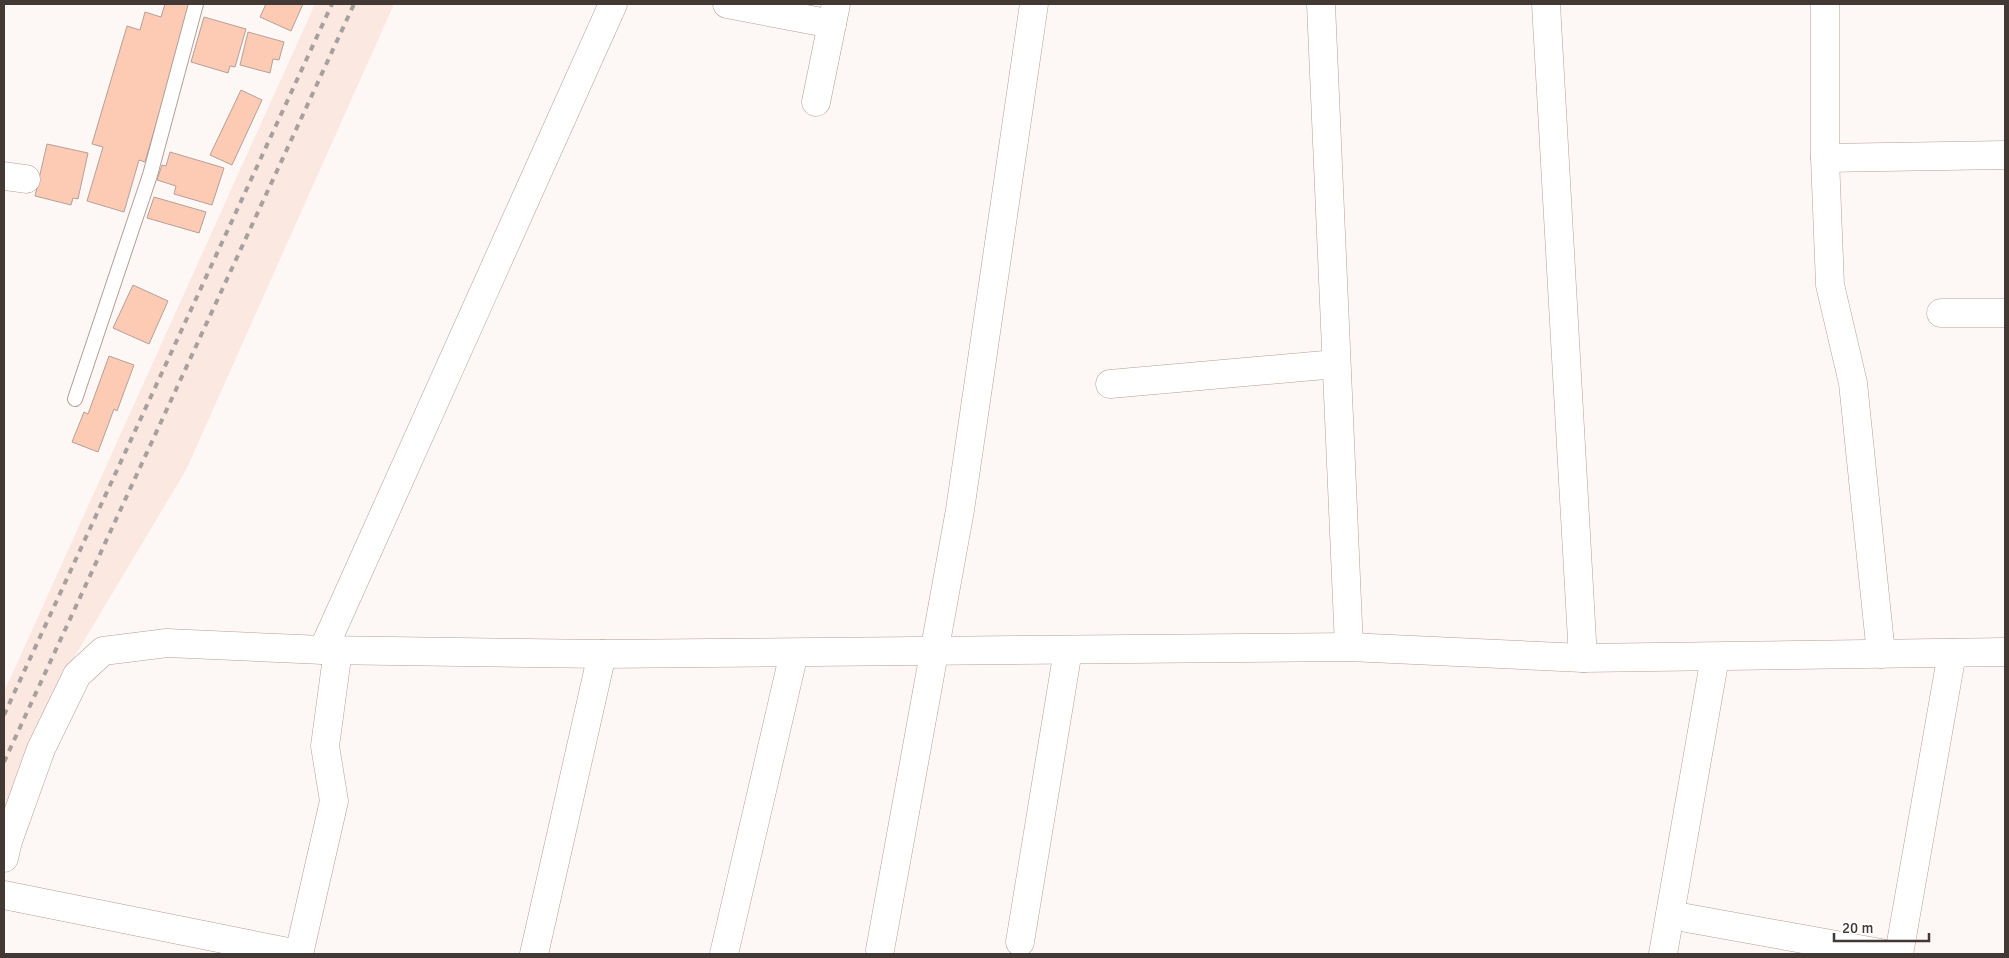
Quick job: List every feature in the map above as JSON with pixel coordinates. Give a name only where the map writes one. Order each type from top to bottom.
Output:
[{"type":"street","points":[[4,895],[298,954],[334,801],[324,746],[331,650],[613,4]]},
{"type":"street","points":[[727,4],[834,14],[816,102]]},
{"type":"street","points":[[880,950],[960,510],[1034,4]]},
{"type":"street","points":[[1321,4],[1349,647]]},
{"type":"street","points":[[1546,4],[1583,658]]},
{"type":"street","points":[[1825,4],[1825,158],[1830,285],[1853,383],[1881,654]]},
{"type":"street","points":[[1825,158],[2005,155]]},
{"type":"street","points":[[1941,313],[2005,313]]},
{"type":"street","points":[[1110,384],[1336,364]]},
{"type":"street","points":[[4,858],[8,841],[41,749],[77,675],[104,652],[167,643],[331,650],[602,654],[1349,647],[1583,658],[2005,652]]},
{"type":"street","points":[[1020,942],[1068,650]]},
{"type":"street","points":[[724,954],[794,653]]},
{"type":"street","points":[[1899,954],[1952,653]]},
{"type":"street","points":[[534,954],[602,654]]},
{"type":"street","points":[[1663,954],[1714,657]]},
{"type":"street","points":[[1670,915],[1886,954]]},
{"type":"lane","points":[[75,399],[150,175],[196,4]]},
{"type":"shaded area","points":[[315,4],[394,4],[186,470],[66,671],[4,813],[4,692]]},
{"type":"building","points":[[165,4],[191,4],[145,162],[139,160],[124,212],[87,201],[103,147],[92,144],[127,26],[140,30],[145,12],[161,17]]},
{"type":"building","points":[[266,4],[303,4],[291,31],[260,17]]},
{"type":"building","points":[[204,17],[246,29],[235,67],[230,66],[228,73],[191,62]]},
{"type":"building","points":[[248,32],[284,42],[279,60],[273,59],[270,73],[240,65]]},
{"type":"building","points":[[241,90],[262,100],[232,165],[210,155]]},
{"type":"building","points":[[47,144],[88,153],[78,199],[73,198],[71,205],[35,196]]},
{"type":"building","points":[[170,152],[224,168],[212,205],[174,194],[176,186],[157,180],[162,165],[166,166]]},
{"type":"building","points":[[154,197],[206,212],[199,233],[147,218]]},
{"type":"building","points":[[133,285],[168,301],[149,344],[113,328]]},
{"type":"building","points":[[109,356],[134,365],[117,411],[114,409],[98,452],[72,442],[84,412],[88,414]]},
{"type":"railway","points":[[4,715],[332,4]]},
{"type":"railway","points":[[4,762],[354,4]]}]
